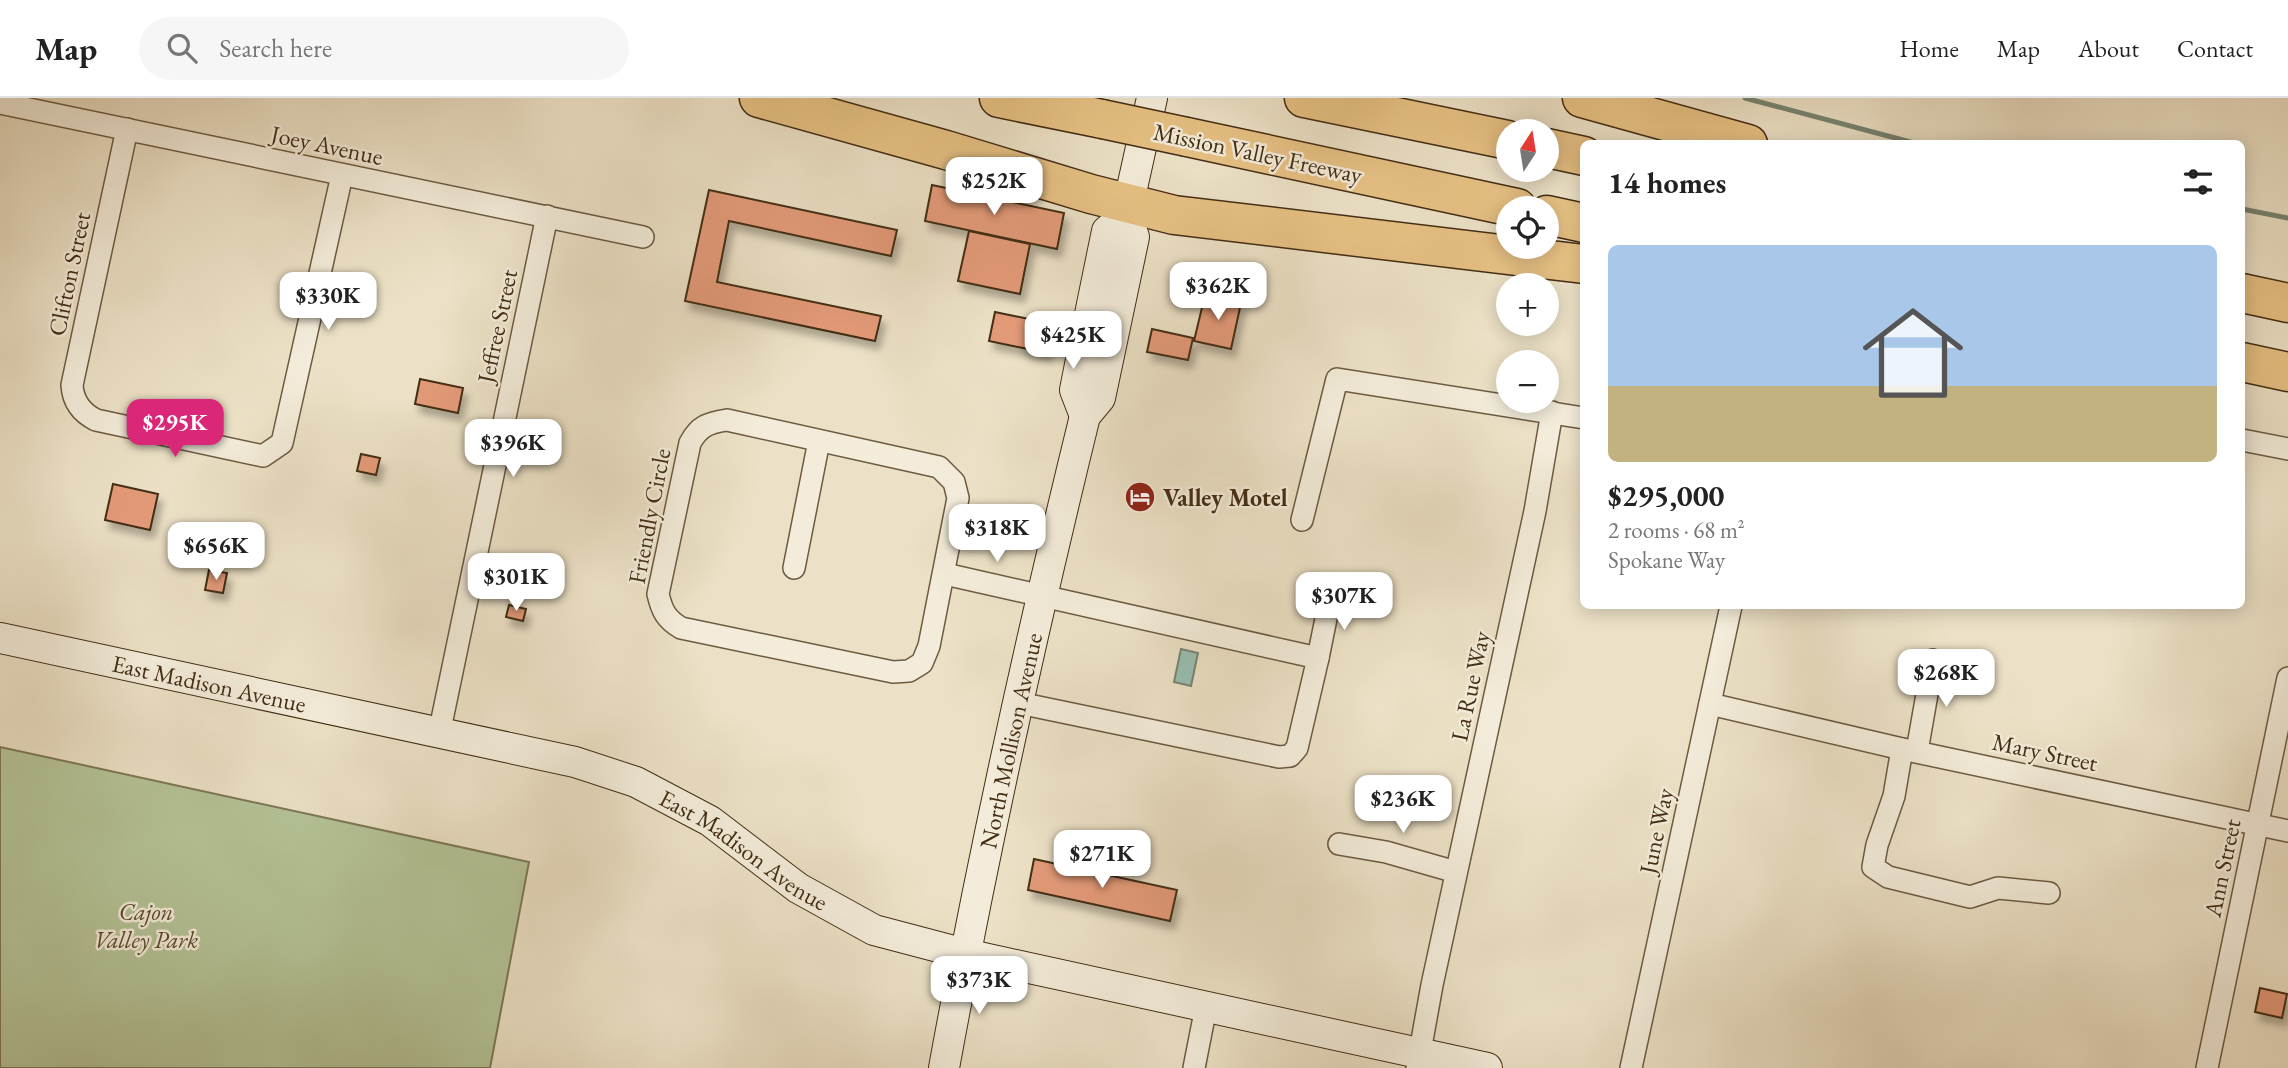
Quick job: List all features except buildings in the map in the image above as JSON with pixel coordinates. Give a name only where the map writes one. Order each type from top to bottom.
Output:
[{"type":"highway","points":[[759,98],[1127,209],[1580,264]]},
{"type":"highway","name":"Mission Valley Freeway","points":[[999,98],[1496,203]]},
{"type":"highway","points":[[1304,98],[1496,138]]},
{"type":"highway","points":[[1582,98],[1734,140]]},
{"type":"highway","points":[[1559,151],[1580,155]]},
{"type":"highway","points":[[1559,218],[1580,222]]},
{"type":"highway","points":[[2245,294],[2288,303]]},
{"type":"highway","points":[[2245,363],[2288,372]]},
{"type":"street","name":"North Mollison Avenue","points":[[944,1068],[965,954],[1041,596],[1085,416],[1100,398],[1106,371],[1134,237],[1127,209],[1152,98]]},
{"type":"street","name":"Joey Avenue","points":[[0,103],[643,237]]},
{"type":"street","name":"Clifton Street","points":[[127,129],[72,385],[73,397],[86,415],[96,420],[263,456],[282,443],[342,175]]},
{"type":"street","name":"North Mollison Avenue","points":[[1085,416],[1075,390],[1088,323],[1107,231],[1127,209]]},
{"type":"street","name":"Jeffree Street","points":[[439,734],[547,216]]},
{"type":"street","points":[[1088,323],[1097,334],[1098,367],[1106,371]]},
{"type":"street","points":[[1303,520],[1338,379],[1496,403]]},
{"type":"street","name":"La Rue Way","points":[[1419,1061],[1456,872],[1535,511],[1552,413]]},
{"type":"street","points":[[1557,413],[1580,417]]},
{"type":"street","name":"Friendly Circle","points":[[727,420],[819,441],[939,467],[954,482],[958,498],[929,646],[922,663],[909,671],[893,672],[681,628],[669,621],[662,611],[658,594],[690,443],[696,432],[707,423],[727,420]]},
{"type":"street","points":[[793,568],[819,441]]},
{"type":"street","points":[[2245,441],[2288,449]]},
{"type":"street","points":[[945,574],[1318,658]]},
{"type":"street","points":[[1019,703],[1279,758],[1290,756],[1297,748],[1330,598]]},
{"type":"street","name":"June Way","points":[[1631,1068],[1730,609]]},
{"type":"street","name":"East Madison Avenue","points":[[0,638],[575,762],[636,782],[710,821],[798,888],[874,930],[965,954],[1206,1007],[1419,1061],[1487,1068]]},
{"type":"street","points":[[1933,660],[1910,750],[1877,845],[1874,867],[1888,877],[1970,897],[1998,888],[2049,894]]},
{"type":"street","name":"Ann Street","points":[[2207,1068],[2288,678]]},
{"type":"street","name":"Mary Street","points":[[1710,704],[2288,831]]},
{"type":"street","points":[[1339,844],[1386,852],[1456,872]]},
{"type":"street","points":[[1194,1068],[1206,1007]]},
{"type":"green space","name":"Cajon Valley Park","points":[[0,747],[529,862],[490,1068],[0,1068]]},
{"type":"water","points":[[1181,649],[1198,653],[1191,686],[1174,682]]},
{"type":"waterway","points":[[1745,98],[1903,140]]},
{"type":"waterway","points":[[2245,210],[2288,218]]},
{"type":"place","name":"Valley Motel","points":[[1140,497]]}]
